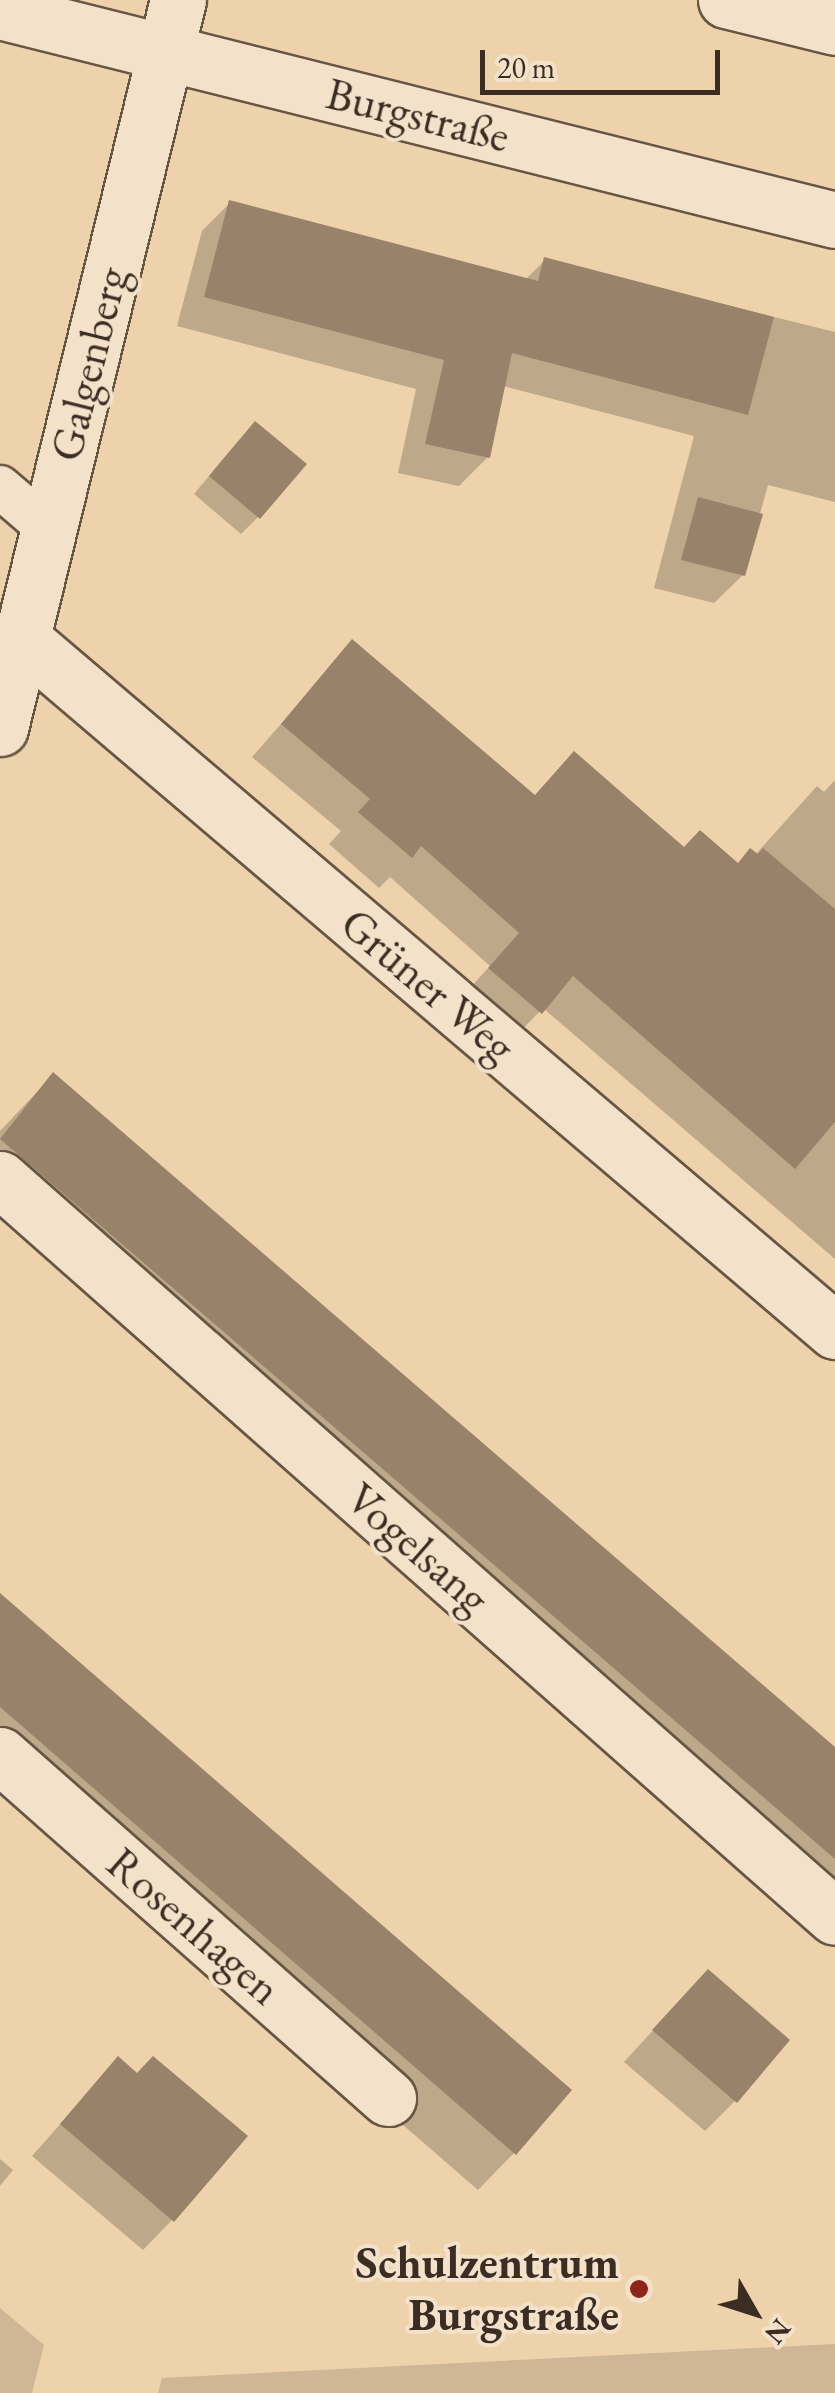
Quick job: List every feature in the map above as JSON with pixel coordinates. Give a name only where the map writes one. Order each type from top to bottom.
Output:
[{"type":"street","points":[[726,0],[835,27]]},
{"type":"street","name":"Burgstraße","points":[[0,11],[172,26],[835,220]]},
{"type":"street","name":"Galgenberg","points":[[0,728],[172,26]]},
{"type":"street","name":"Grüner Weg","points":[[22,639],[835,1331]]},
{"type":"street","name":"Vogelsang","points":[[0,1179],[835,1917]]},
{"type":"street","name":"Rosenhagen","points":[[0,1755],[388,2098]]},
{"type":"lane","points":[[0,486],[49,529]]},
{"type":"shaded area","points":[[0,2308],[44,2345],[32,2393],[0,2393]]},
{"type":"shaded area","points":[[835,2344],[835,2393],[158,2393],[162,2378]]},
{"type":"building","points":[[229,200],[538,281],[544,257],[774,317],[748,415],[512,353],[490,458],[425,444],[444,360],[204,297]]},
{"type":"building","points":[[255,421],[307,464],[260,519],[209,476]]},
{"type":"building","points":[[698,497],[763,514],[745,576],[681,560]]},
{"type":"building","points":[[352,639],[535,795],[574,751],[684,847],[700,830],[738,863],[750,848],[758,854],[763,848],[835,909],[835,1122],[795,1169],[573,976],[542,1014],[488,968],[519,933],[421,846],[412,858],[358,812],[370,799],[281,724]]},
{"type":"building","points":[[53,1072],[835,1747],[835,1859],[0,1139]]},
{"type":"building","points":[[0,1593],[572,2090],[516,2155],[0,1707]]},
{"type":"building","points":[[708,1969],[790,2040],[737,2103],[652,2030]]},
{"type":"building","points":[[118,2056],[137,2073],[153,2056],[248,2136],[174,2222],[60,2124]]},
{"type":"place","name":"Schulzentrum Burgstraße","points":[[639,2289]]}]
